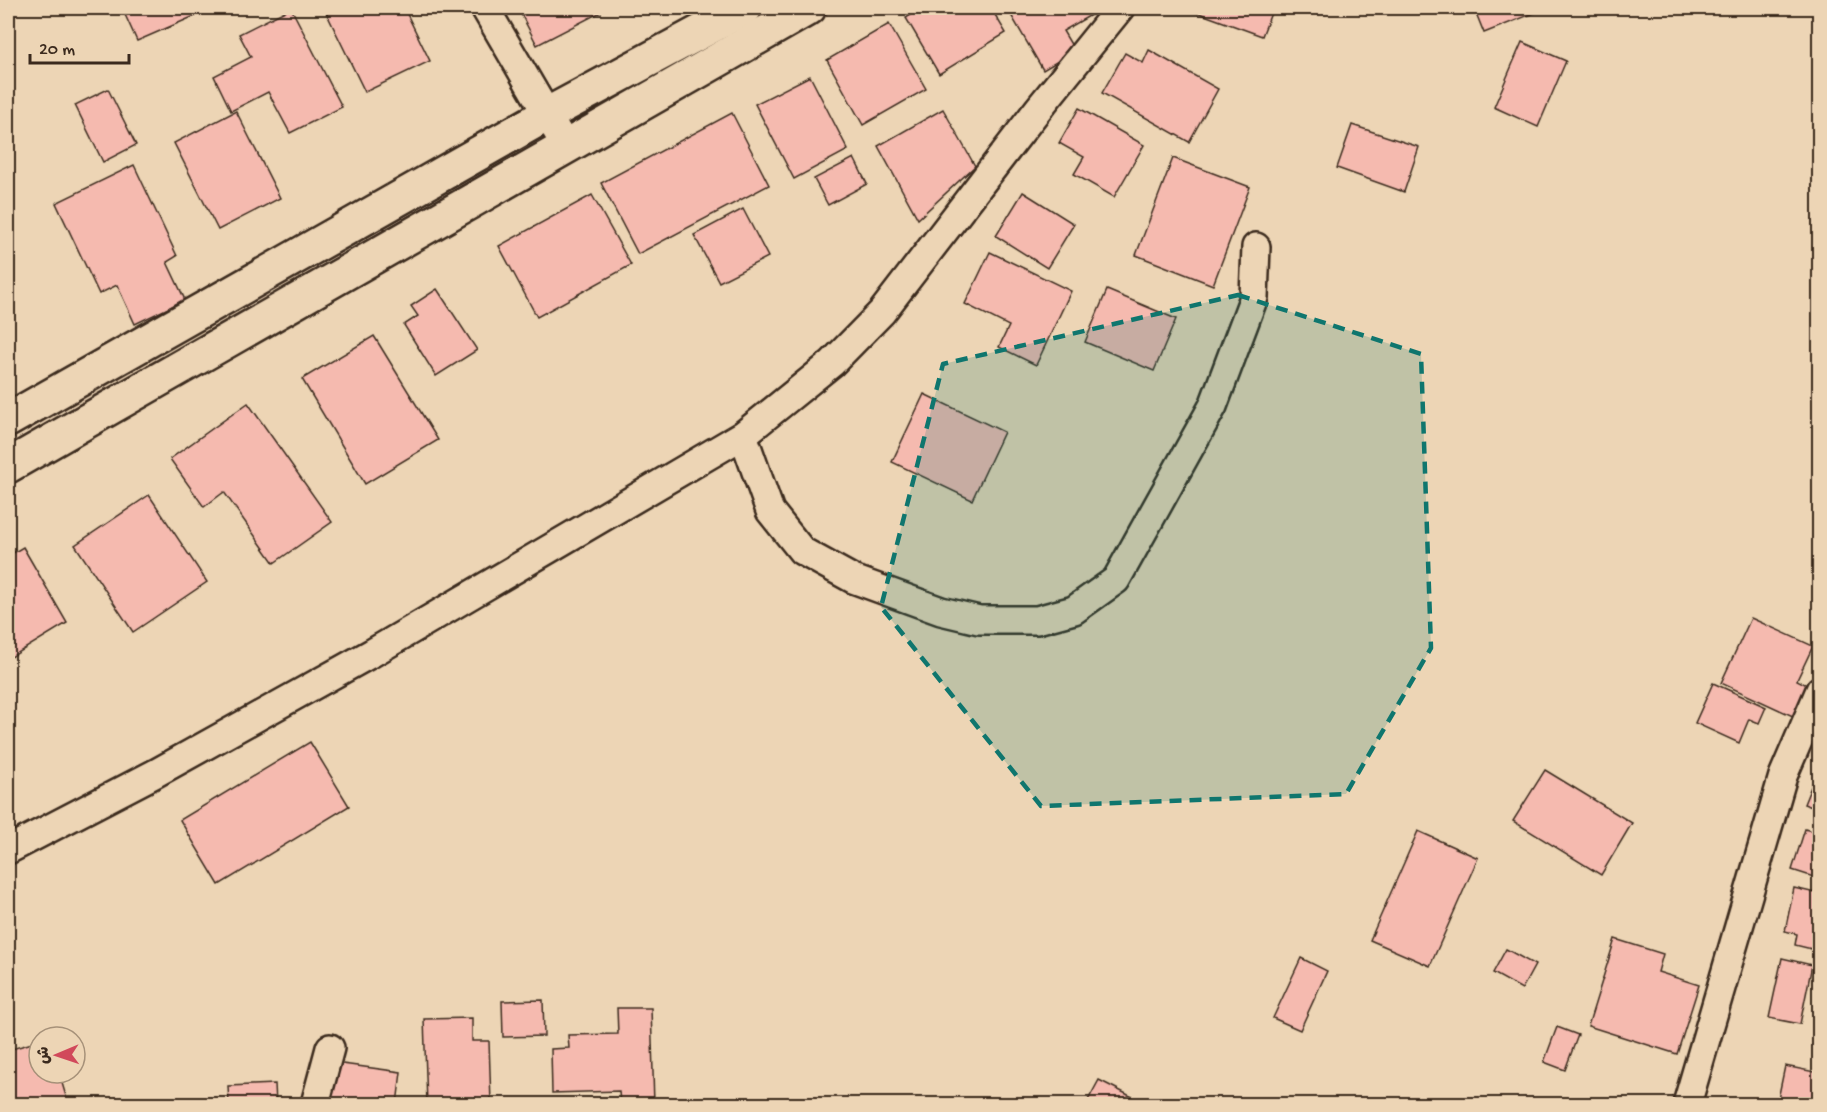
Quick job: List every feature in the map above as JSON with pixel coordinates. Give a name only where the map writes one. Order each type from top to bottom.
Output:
[{"type":"main road","points":[[8,420],[546,115],[745,8]]},
{"type":"main road","points":[[8,466],[565,145],[809,8]]},
{"type":"main road","points":[[328,240],[344,273]]},
{"type":"street","points":[[485,8],[565,145]]},
{"type":"street","points":[[8,850],[156,773],[372,653],[743,435],[832,363],[882,312],[1039,108],[1120,8]]},
{"type":"street","points":[[743,435],[770,511],[802,551],[853,579],[941,612],[979,620],[1037,620],[1074,610],[1116,580],[1213,406],[1254,297],[1256,247]]},
{"type":"street","points":[[1687,1104],[1783,776],[1820,690]]},
{"type":"street","points":[[315,1104],[330,1048]]},
{"type":"highlighted area","points":[[1238,295],[1421,354],[1431,648],[1346,794],[1041,806],[881,607],[943,364]]},
{"type":"building","points":[[122,8],[213,8],[137,41]]},
{"type":"building","points":[[291,8],[342,107],[290,133],[268,92],[231,111],[214,76],[251,57],[239,34]]},
{"type":"building","points":[[324,8],[404,8],[430,61],[365,92]]},
{"type":"building","points":[[518,8],[599,8],[601,12],[537,45]]},
{"type":"building","points":[[922,8],[991,8],[1006,33],[939,74],[906,18]]},
{"type":"building","points":[[1007,8],[1103,8],[1063,31],[1075,51],[1043,70]]},
{"type":"building","points":[[1185,8],[1273,8],[1262,36]]},
{"type":"building","points":[[1474,8],[1547,8],[1484,33]]},
{"type":"building","points":[[889,24],[926,89],[863,125],[827,60]]},
{"type":"building","points":[[1522,42],[1566,61],[1538,127],[1494,107]]},
{"type":"building","points":[[1149,50],[1218,89],[1189,142],[1102,93],[1125,53],[1143,63]]},
{"type":"building","points":[[810,76],[848,150],[794,179],[755,104]]},
{"type":"building","points":[[108,89],[136,145],[103,162],[75,105]]},
{"type":"building","points":[[1079,108],[1144,145],[1114,197],[1074,174],[1084,157],[1059,143]]},
{"type":"building","points":[[943,109],[975,166],[918,219],[878,146]]},
{"type":"building","points":[[236,111],[280,198],[218,230],[174,143]]},
{"type":"building","points":[[732,113],[769,185],[638,254],[601,183]]},
{"type":"building","points":[[1352,125],[1419,147],[1404,192],[1337,168]]},
{"type":"building","points":[[854,158],[867,184],[828,205],[814,179]]},
{"type":"building","points":[[1173,158],[1250,187],[1213,285],[1136,255]]},
{"type":"building","points":[[134,165],[177,256],[167,262],[185,300],[135,324],[117,285],[99,294],[56,203]]},
{"type":"building","points":[[1023,192],[1074,224],[1047,268],[996,236]]},
{"type":"building","points":[[592,195],[631,265],[537,317],[499,246]]},
{"type":"building","points":[[743,209],[768,257],[719,282],[694,235]]},
{"type":"building","points":[[990,252],[1071,291],[1036,365],[999,347],[1009,326],[965,304]]},
{"type":"building","points":[[437,289],[477,350],[436,376],[404,325],[418,316],[411,306]]},
{"type":"building","points":[[1107,290],[1176,319],[1154,371],[1085,342]]},
{"type":"building","points":[[374,336],[438,440],[365,484],[302,379]]},
{"type":"building","points":[[924,394],[1004,432],[972,500],[892,462]]},
{"type":"building","points":[[248,403],[332,522],[274,563],[224,492],[204,507],[170,459]]},
{"type":"building","points":[[149,495],[207,582],[133,632],[75,545]]},
{"type":"building","points":[[23,547],[67,623],[8,659],[8,556]]},
{"type":"building","points":[[1751,618],[1813,646],[1797,680],[1809,686],[1795,717],[1721,683]]},
{"type":"building","points":[[1713,683],[1766,707],[1759,723],[1749,719],[1739,743],[1695,723]]},
{"type":"building","points":[[310,742],[349,806],[219,885],[180,820]]},
{"type":"building","points":[[1820,764],[1820,810],[1804,804]]},
{"type":"building","points":[[1545,770],[1632,823],[1601,875],[1513,821]]},
{"type":"building","points":[[1805,829],[1820,834],[1820,879],[1792,870]]},
{"type":"building","points":[[1418,831],[1478,858],[1430,966],[1370,940]]},
{"type":"building","points":[[1794,888],[1820,894],[1820,951],[1795,945],[1797,934],[1785,931]]},
{"type":"building","points":[[1615,939],[1663,954],[1658,972],[1699,985],[1677,1054],[1588,1026]]},
{"type":"building","points":[[1506,949],[1535,965],[1522,989],[1493,973]]},
{"type":"building","points":[[1301,958],[1327,971],[1300,1030],[1273,1018]]},
{"type":"building","points":[[1782,958],[1812,965],[1800,1024],[1769,1018]]},
{"type":"building","points":[[543,1000],[544,1036],[503,1037],[502,1001]]},
{"type":"building","points":[[617,1008],[651,1008],[654,1104],[620,1104],[619,1091],[552,1093],[551,1049],[569,1048],[568,1035],[618,1034]]},
{"type":"building","points":[[472,1018],[472,1041],[489,1041],[491,1104],[427,1104],[424,1019]]},
{"type":"building","points":[[1557,1027],[1578,1035],[1565,1070],[1544,1062]]},
{"type":"building","points":[[27,1044],[27,1085],[63,1085],[68,1103],[8,1104],[8,1050]]},
{"type":"building","points":[[335,1063],[401,1072],[397,1104],[330,1104]]},
{"type":"building","points":[[1785,1066],[1820,1073],[1820,1104],[1777,1104]]},
{"type":"building","points":[[1099,1080],[1146,1104],[1086,1104]]},
{"type":"building","points":[[275,1084],[276,1104],[229,1104],[228,1086]]}]
